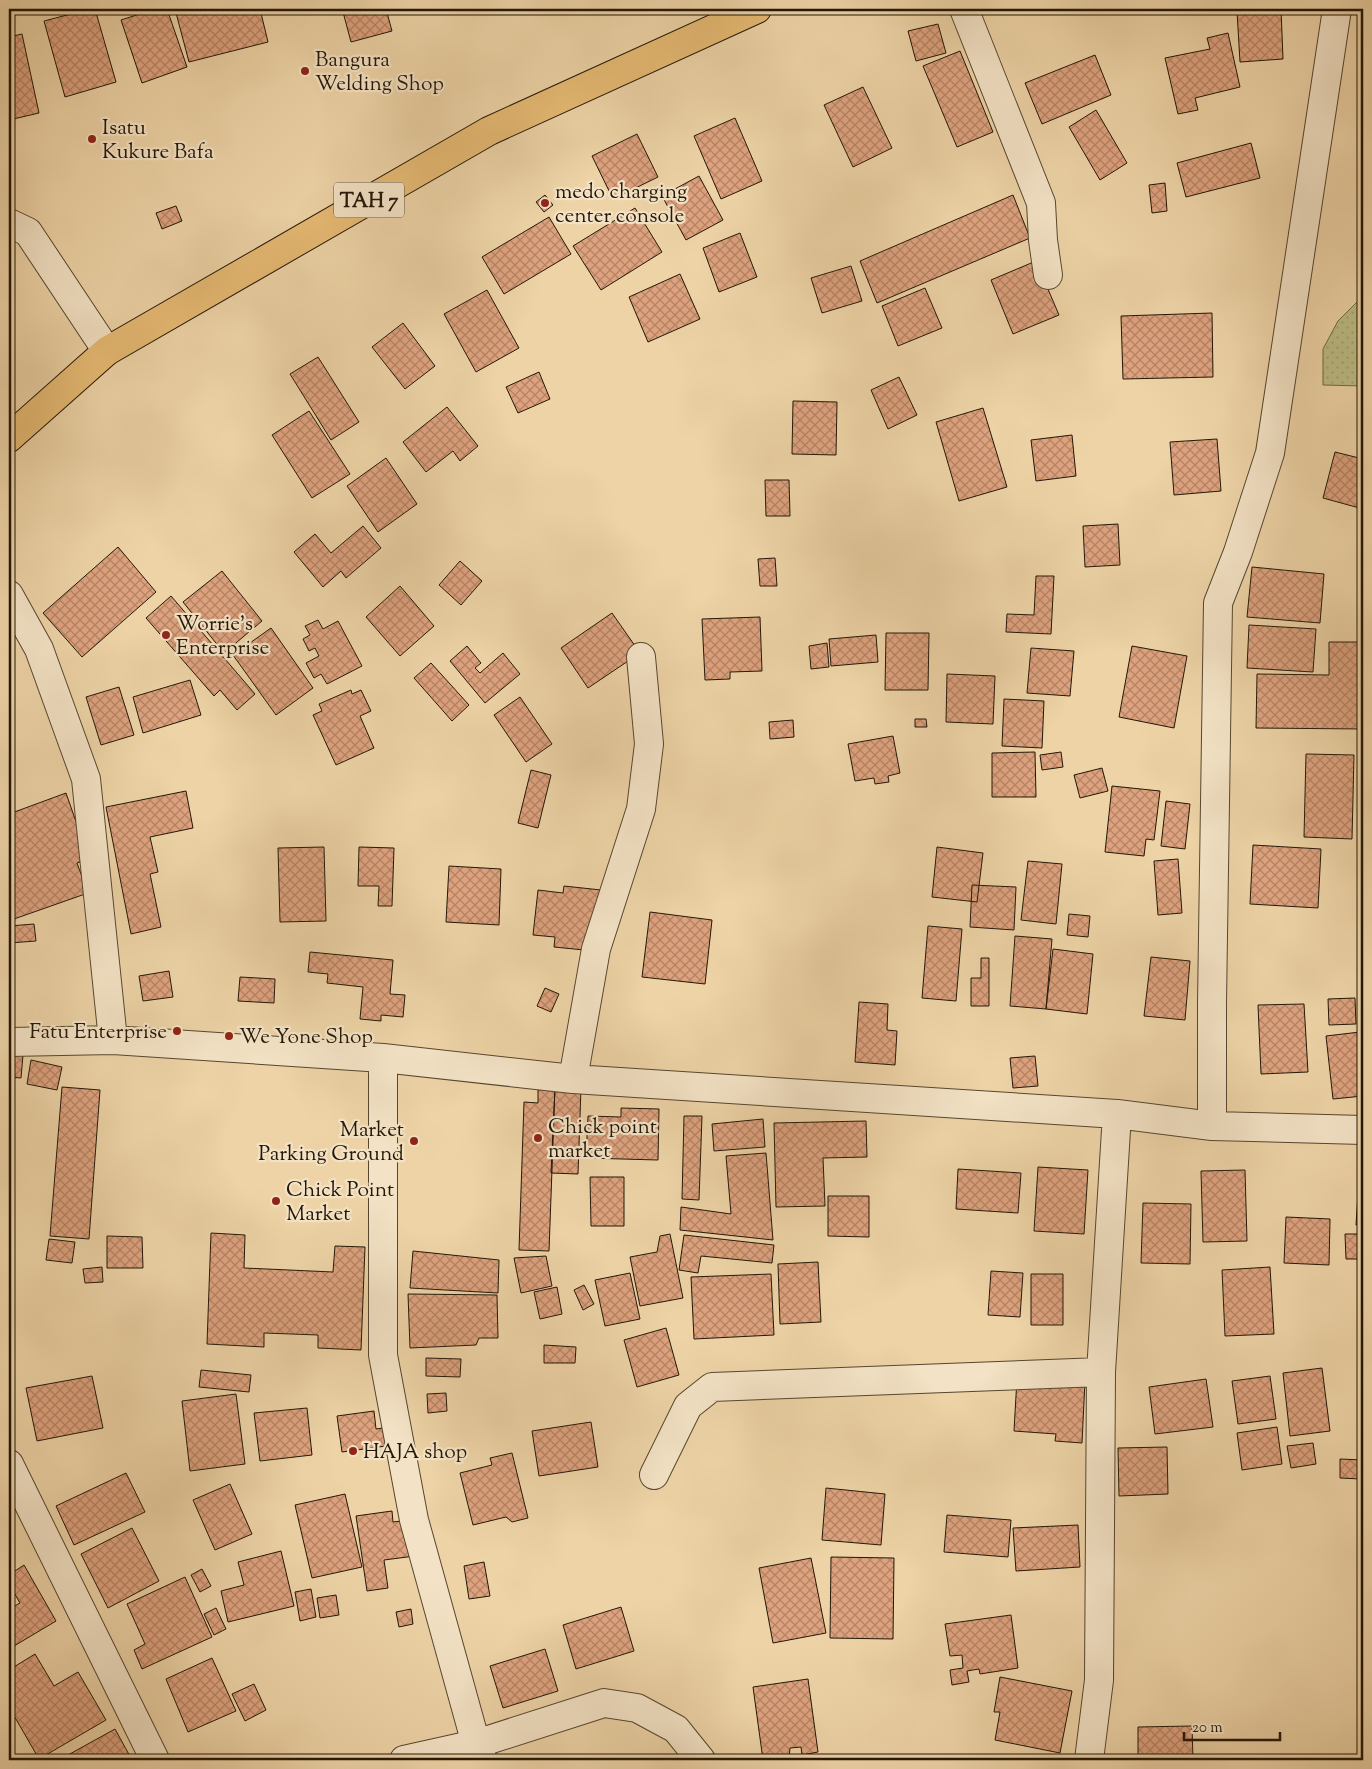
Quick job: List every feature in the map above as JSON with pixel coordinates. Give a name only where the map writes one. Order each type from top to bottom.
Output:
[{"type":"highway","name":"TAH 7","points":[[9,438],[107,351],[489,131],[757,9]]},
{"type":"street","points":[[964,9],[1040,203],[1048,275]]},
{"type":"street","points":[[1212,1126],[1218,603],[1238,552],[1270,452],[1337,9]]},
{"type":"street","points":[[9,223],[28,232],[107,351]]},
{"type":"street","points":[[9,595],[40,649],[86,779],[113,1040]]},
{"type":"street","points":[[573,1079],[596,948],[641,809],[649,744],[641,657]]},
{"type":"street","points":[[9,1042],[113,1040],[383,1058],[573,1079],[1117,1114],[1212,1126],[1363,1130]]},
{"type":"street","points":[[383,1058],[383,1355],[414,1520],[479,1752]]},
{"type":"street","points":[[1089,1760],[1099,1680],[1100,1372],[1117,1114]]},
{"type":"street","points":[[654,1475],[688,1406],[712,1387],[1100,1372]]},
{"type":"street","points":[[9,1464],[155,1760]]},
{"type":"street","points":[[404,1760],[479,1752],[604,1703],[636,1708],[676,1729],[701,1760]]},
{"type":"green space","points":[[1363,296],[1363,386],[1323,385],[1323,349],[1338,321]]},
{"type":"building","points":[[39,9],[53,9],[41,13]]},
{"type":"building","points":[[95,9],[116,82],[65,97],[44,21]]},
{"type":"building","points":[[155,9],[167,9],[187,67],[142,83],[121,20]]},
{"type":"building","points":[[175,9],[260,9],[268,42],[189,62]]},
{"type":"building","points":[[358,9],[386,9],[392,31],[351,42],[343,12]]},
{"type":"building","points":[[1281,9],[1283,59],[1240,62],[1237,11]]},
{"type":"building","points":[[1359,9],[1363,9],[1363,24],[1360,25]]},
{"type":"building","points":[[938,24],[946,53],[916,61],[908,31]]},
{"type":"building","points":[[1228,33],[1240,87],[1195,98],[1198,110],[1178,114],[1165,58],[1210,49],[1207,38]]},
{"type":"building","points":[[22,34],[39,113],[9,120],[9,37]]},
{"type":"building","points":[[960,51],[993,132],[957,147],[923,66]]},
{"type":"building","points":[[1095,55],[1111,95],[1042,124],[1025,83]]},
{"type":"building","points":[[863,87],[892,148],[853,167],[824,105]]},
{"type":"building","points":[[1096,110],[1127,163],[1100,180],[1069,127]]},
{"type":"building","points":[[735,118],[762,181],[721,199],[694,136]]},
{"type":"building","points":[[637,134],[658,177],[613,199],[592,156]]},
{"type":"building","points":[[1251,143],[1260,178],[1186,197],[1177,163]]},
{"type":"building","points":[[699,176],[723,220],[686,240],[662,196]]},
{"type":"building","points":[[1165,183],[1167,211],[1152,213],[1149,185]]},
{"type":"building","name":"medo charging center console","points":[[545,195],[553,205],[544,212],[536,202]]},
{"type":"building","points":[[1013,195],[1030,238],[877,303],[860,261]]},
{"type":"building","points":[[176,206],[182,221],[162,229],[156,213]]},
{"type":"building","points":[[635,208],[662,252],[601,290],[573,246]]},
{"type":"building","points":[[549,217],[571,254],[504,294],[482,257]]},
{"type":"building","points":[[740,233],[757,277],[719,292],[703,248]]},
{"type":"building","points":[[1036,261],[1059,315],[1013,334],[991,280]]},
{"type":"building","points":[[851,266],[862,301],[822,313],[811,278]]},
{"type":"building","points":[[680,274],[700,319],[648,342],[629,297]]},
{"type":"building","points":[[925,288],[942,328],[898,346],[882,306]]},
{"type":"building","points":[[487,290],[519,348],[476,372],[444,314]]},
{"type":"building","points":[[1212,313],[1213,377],[1123,379],[1121,316]]},
{"type":"building","points":[[403,323],[435,366],[405,389],[372,347]]},
{"type":"building","points":[[318,357],[359,422],[331,440],[290,374]]},
{"type":"building","points":[[539,372],[550,399],[518,413],[506,387]]},
{"type":"building","points":[[899,377],[917,415],[888,429],[871,390]]},
{"type":"building","points":[[793,401],[837,402],[836,455],[792,454]]},
{"type":"building","points":[[447,407],[478,446],[460,461],[453,451],[426,472],[403,442]]},
{"type":"building","points":[[983,408],[1007,487],[959,501],[936,422]]},
{"type":"building","points":[[309,411],[350,474],[312,498],[272,435]]},
{"type":"building","points":[[1072,435],[1076,476],[1036,481],[1031,440]]},
{"type":"building","points":[[1217,439],[1221,491],[1174,495],[1170,442]]},
{"type":"building","points":[[1335,452],[1363,459],[1363,509],[1323,498]]},
{"type":"building","points":[[386,458],[417,504],[378,532],[347,486]]},
{"type":"building","points":[[765,480],[789,480],[790,516],[766,516]]},
{"type":"building","points":[[1118,524],[1120,565],[1085,567],[1083,526]]},
{"type":"building","points":[[363,526],[381,548],[346,578],[341,571],[323,587],[294,552],[315,534],[331,553]]},
{"type":"building","points":[[118,547],[156,592],[82,657],[43,613]]},
{"type":"building","points":[[775,558],[777,586],[760,586],[758,559]]},
{"type":"building","points":[[460,561],[482,581],[461,605],[439,585]]},
{"type":"building","points":[[1252,567],[1324,574],[1320,623],[1247,617]]},
{"type":"building","points":[[222,571],[262,621],[224,653],[183,602]]},
{"type":"building","points":[[1036,576],[1054,576],[1051,634],[1006,632],[1007,614],[1034,615]]},
{"type":"building","points":[[400,586],[434,626],[400,656],[366,617]]},
{"type":"building","points":[[171,596],[255,694],[237,710],[220,690],[214,696],[146,618]]},
{"type":"building","points":[[612,613],[640,653],[588,688],[561,648]]},
{"type":"building","points":[[760,617],[762,671],[730,672],[730,679],[705,680],[702,619]]},
{"type":"building","points":[[318,620],[323,629],[338,621],[362,666],[327,684],[321,674],[314,678],[306,663],[319,656],[315,648],[309,651],[303,639],[310,635],[305,626]]},
{"type":"building","points":[[1249,625],[1316,629],[1313,672],[1247,668]]},
{"type":"building","points":[[271,628],[313,688],[276,715],[233,655]]},
{"type":"building","points":[[886,633],[929,633],[928,690],[885,690]]},
{"type":"building","points":[[876,635],[878,662],[831,666],[829,639]]},
{"type":"building","points":[[1329,642],[1363,642],[1363,729],[1256,728],[1257,674],[1329,675]]},
{"type":"building","points":[[827,643],[829,667],[811,669],[809,646]]},
{"type":"building","points":[[467,646],[481,663],[475,668],[480,673],[503,653],[520,674],[485,703],[450,661]]},
{"type":"building","points":[[1132,646],[1187,656],[1174,728],[1119,717]]},
{"type":"building","points":[[1031,648],[1074,651],[1070,696],[1027,693]]},
{"type":"building","points":[[431,663],[469,705],[452,721],[414,678]]},
{"type":"building","points":[[947,674],[995,676],[993,724],[946,722]]},
{"type":"building","points":[[190,680],[201,715],[143,733],[133,697]]},
{"type":"building","points":[[119,687],[134,735],[101,745],[86,697]]},
{"type":"building","points":[[351,690],[352,694],[361,690],[371,711],[360,716],[374,748],[336,765],[313,715],[322,711],[319,704]]},
{"type":"building","points":[[520,697],[552,744],[526,762],[494,715]]},
{"type":"building","points":[[1004,699],[1044,701],[1042,748],[1002,746]]},
{"type":"building","points":[[915,719],[926,719],[927,727],[915,727]]},
{"type":"building","points":[[793,720],[794,737],[770,739],[769,722]]},
{"type":"building","points":[[893,736],[900,773],[888,776],[889,782],[875,784],[874,778],[855,781],[848,744]]},
{"type":"building","points":[[1035,752],[1036,797],[992,797],[992,753]]},
{"type":"building","points":[[1061,752],[1063,767],[1042,770],[1040,755]]},
{"type":"building","points":[[1306,754],[1354,755],[1352,839],[1304,837]]},
{"type":"building","points":[[1102,768],[1108,791],[1080,798],[1074,775]]},
{"type":"building","points":[[531,770],[551,775],[538,828],[518,823]]},
{"type":"building","points":[[1112,786],[1160,791],[1154,840],[1146,839],[1144,856],[1105,852]]},
{"type":"building","points":[[186,791],[193,828],[150,837],[158,872],[150,874],[161,927],[131,934],[106,807]]},
{"type":"building","points":[[66,793],[89,859],[77,863],[88,893],[14,919],[9,903],[9,814]]},
{"type":"building","points":[[1166,801],[1190,804],[1185,849],[1161,846]]},
{"type":"building","points":[[1253,845],[1321,849],[1318,908],[1250,904]]},
{"type":"building","points":[[324,847],[326,921],[280,922],[278,848]]},
{"type":"building","points":[[359,847],[394,848],[392,906],[378,906],[379,886],[358,886]]},
{"type":"building","points":[[937,847],[983,853],[977,902],[932,897]]},
{"type":"building","points":[[1178,859],[1182,913],[1158,915],[1154,861]]},
{"type":"building","points":[[1028,861],[1062,864],[1056,924],[1021,920]]},
{"type":"building","points":[[449,866],[501,869],[499,925],[446,922]]},
{"type":"building","points":[[972,885],[1016,887],[1014,930],[970,927]]},
{"type":"building","points":[[564,886],[601,890],[594,951],[554,947],[555,937],[533,935],[538,890],[563,893]]},
{"type":"building","points":[[650,912],[712,920],[705,984],[642,977]]},
{"type":"building","points":[[1069,914],[1090,916],[1088,937],[1067,935]]},
{"type":"building","points":[[34,924],[36,941],[9,943],[9,926]]},
{"type":"building","points":[[928,926],[962,929],[956,1001],[922,998]]},
{"type":"building","points":[[1015,936],[1052,939],[1046,1009],[1010,1006]]},
{"type":"building","points":[[1053,949],[1093,954],[1087,1014],[1046,1009]]},
{"type":"building","points":[[310,952],[393,960],[390,994],[405,995],[403,1017],[381,1015],[381,1021],[360,1019],[363,987],[327,983],[328,974],[308,972]]},
{"type":"building","points":[[1151,957],[1190,961],[1185,1020],[1144,1016]]},
{"type":"building","points":[[981,958],[989,958],[989,1006],[971,1006],[971,978],[981,978]]},
{"type":"building","points":[[169,971],[173,997],[143,1001],[139,976]]},
{"type":"building","points":[[240,977],[275,979],[274,1003],[238,1001]]},
{"type":"building","points":[[545,988],[559,994],[551,1012],[537,1006]]},
{"type":"building","points":[[1355,998],[1356,1024],[1329,1025],[1328,999]]},
{"type":"building","points":[[859,1002],[888,1004],[887,1030],[897,1031],[895,1065],[855,1062]]},
{"type":"building","points":[[1304,1004],[1308,1072],[1261,1074],[1258,1005]]},
{"type":"building","points":[[1360,1032],[1363,1062],[1363,1096],[1333,1099],[1326,1036]]},
{"type":"building","points":[[9,1054],[23,1055],[21,1078],[9,1077]]},
{"type":"building","points":[[1035,1056],[1038,1086],[1013,1088],[1010,1058]]},
{"type":"building","points":[[31,1060],[62,1067],[57,1090],[27,1084]]},
{"type":"building","name":"Chick point market","points":[[538,1086],[555,1087],[549,1251],[519,1250],[524,1102],[538,1103]]},
{"type":"building","points":[[62,1087],[100,1090],[89,1239],[50,1236]]},
{"type":"building","points":[[555,1087],[581,1088],[578,1174],[551,1173]]},
{"type":"building","points":[[621,1108],[659,1109],[658,1160],[586,1158],[588,1116],[621,1117]]},
{"type":"building","points":[[684,1116],[702,1116],[699,1200],[682,1199]]},
{"type":"building","points":[[763,1119],[765,1147],[714,1151],[712,1124]]},
{"type":"building","points":[[866,1121],[867,1157],[823,1158],[825,1206],[776,1207],[774,1123]]},
{"type":"building","points":[[766,1153],[773,1240],[680,1230],[681,1207],[731,1214],[726,1156]]},
{"type":"building","points":[[1038,1167],[1088,1170],[1084,1234],[1034,1231]]},
{"type":"building","points":[[958,1169],[1021,1173],[1018,1213],[956,1209]]},
{"type":"building","points":[[1245,1170],[1247,1241],[1203,1242],[1201,1171]]},
{"type":"building","points":[[590,1177],[624,1177],[624,1226],[591,1226]]},
{"type":"building","points":[[1359,1178],[1363,1179],[1363,1225],[1356,1225]]},
{"type":"building","points":[[828,1196],[869,1196],[869,1237],[828,1236]]},
{"type":"building","points":[[1143,1203],[1191,1204],[1190,1264],[1141,1263]]},
{"type":"building","points":[[1286,1217],[1330,1219],[1329,1265],[1284,1263]]},
{"type":"building","points":[[211,1233],[245,1235],[244,1268],[333,1272],[335,1246],[365,1247],[361,1350],[318,1348],[318,1335],[264,1333],[264,1347],[207,1344]]},
{"type":"building","points":[[670,1234],[683,1298],[640,1306],[630,1257],[657,1252],[660,1236]]},
{"type":"building","points":[[1345,1234],[1363,1234],[1363,1259],[1346,1259]]},
{"type":"building","points":[[684,1235],[774,1245],[772,1263],[701,1256],[698,1273],[679,1270]]},
{"type":"building","points":[[107,1236],[142,1237],[143,1268],[107,1268]]},
{"type":"building","points":[[49,1239],[75,1242],[72,1263],[46,1260]]},
{"type":"building","points":[[413,1251],[499,1260],[498,1293],[410,1288]]},
{"type":"building","points":[[546,1256],[552,1286],[521,1293],[514,1258]]},
{"type":"building","points":[[818,1262],[821,1322],[780,1324],[778,1264]]},
{"type":"building","points":[[102,1267],[103,1282],[85,1283],[83,1269]]},
{"type":"building","points":[[1270,1267],[1274,1334],[1225,1336],[1222,1270]]},
{"type":"building","points":[[991,1271],[1023,1273],[1020,1317],[988,1315]]},
{"type":"building","points":[[630,1273],[640,1319],[605,1326],[595,1280]]},
{"type":"building","points":[[771,1274],[774,1335],[694,1339],[691,1277]]},
{"type":"building","points":[[1031,1274],[1063,1274],[1063,1325],[1031,1325]]},
{"type":"building","points":[[584,1285],[594,1304],[583,1310],[574,1290]]},
{"type":"building","points":[[557,1287],[562,1314],[540,1319],[534,1292]]},
{"type":"building","points":[[408,1294],[497,1295],[498,1338],[479,1338],[476,1345],[410,1348]]},
{"type":"building","points":[[666,1328],[679,1375],[637,1387],[624,1340]]},
{"type":"building","points":[[1360,1335],[1363,1335],[1363,1365]]},
{"type":"building","points":[[544,1345],[576,1347],[575,1363],[544,1363]]},
{"type":"building","points":[[426,1358],[461,1359],[460,1377],[426,1376]]},
{"type":"building","points":[[1322,1368],[1330,1431],[1290,1436],[1283,1373]]},
{"type":"building","points":[[201,1370],[251,1375],[249,1392],[199,1387]]},
{"type":"building","points":[[92,1376],[103,1428],[37,1441],[26,1388]]},
{"type":"building","points":[[1270,1376],[1276,1419],[1238,1424],[1232,1381]]},
{"type":"building","points":[[1017,1378],[1085,1381],[1082,1443],[1055,1441],[1056,1434],[1014,1431]]},
{"type":"building","points":[[1206,1379],[1213,1427],[1155,1434],[1149,1387]]},
{"type":"building","points":[[446,1393],[447,1411],[428,1413],[427,1394]]},
{"type":"building","points":[[236,1394],[245,1464],[190,1471],[182,1401]]},
{"type":"building","points":[[307,1408],[312,1455],[260,1461],[254,1413]]},
{"type":"building","points":[[374,1411],[376,1429],[390,1427],[393,1445],[342,1452],[337,1416]]},
{"type":"building","points":[[591,1422],[598,1467],[539,1476],[532,1431]]},
{"type":"building","points":[[1277,1427],[1282,1464],[1242,1470],[1237,1433]]},
{"type":"building","points":[[1313,1443],[1316,1464],[1291,1468],[1287,1446]]},
{"type":"building","points":[[1167,1447],[1168,1494],[1119,1496],[1118,1448]]},
{"type":"building","points":[[512,1453],[528,1518],[512,1522],[506,1517],[473,1525],[460,1473],[492,1465],[490,1458]]},
{"type":"building","points":[[1340,1459],[1362,1460],[1361,1479],[1340,1478]]},
{"type":"building","points":[[126,1473],[145,1512],[74,1545],[56,1506]]},
{"type":"building","points":[[230,1484],[252,1534],[215,1550],[193,1500]]},
{"type":"building","points":[[826,1488],[885,1494],[881,1545],[822,1540]]},
{"type":"building","points":[[345,1494],[362,1567],[312,1578],[295,1505]]},
{"type":"building","points":[[392,1511],[393,1522],[409,1520],[415,1556],[384,1560],[388,1588],[367,1591],[356,1516]]},
{"type":"building","points":[[947,1515],[1011,1520],[1008,1557],[944,1552]]},
{"type":"building","points":[[1078,1525],[1080,1567],[1016,1571],[1013,1528]]},
{"type":"building","points":[[132,1528],[159,1581],[108,1608],[81,1554]]},
{"type":"building","points":[[281,1551],[294,1606],[228,1622],[221,1591],[244,1585],[238,1562]]},
{"type":"building","points":[[831,1557],[894,1558],[893,1639],[830,1638]]},
{"type":"building","points":[[811,1558],[826,1633],[773,1643],[759,1568]]},
{"type":"building","points":[[484,1562],[490,1596],[469,1599],[464,1566]]},
{"type":"building","points":[[24,1565],[56,1621],[9,1649],[9,1609],[20,1603],[9,1584],[9,1575]]},
{"type":"building","points":[[202,1569],[211,1586],[200,1592],[191,1575]]},
{"type":"building","points":[[185,1577],[212,1637],[142,1669],[134,1650],[145,1644],[127,1604]]},
{"type":"building","points":[[311,1589],[316,1617],[300,1621],[295,1592]]},
{"type":"building","points":[[336,1595],[339,1615],[320,1618],[317,1598]]},
{"type":"building","points":[[621,1607],[634,1651],[576,1669],[563,1625]]},
{"type":"building","points":[[216,1608],[226,1629],[214,1635],[204,1614]]},
{"type":"building","points":[[411,1609],[413,1624],[399,1627],[396,1612]]},
{"type":"building","points":[[1011,1615],[1018,1668],[980,1674],[979,1669],[967,1671],[969,1682],[952,1685],[950,1670],[963,1668],[962,1655],[950,1656],[945,1624]]},
{"type":"building","points":[[545,1649],[558,1691],[503,1708],[490,1666]]},
{"type":"building","points":[[35,1654],[54,1686],[78,1672],[106,1720],[39,1759],[9,1707],[9,1670]]},
{"type":"building","points":[[212,1658],[236,1711],[188,1732],[166,1679]]},
{"type":"building","points":[[1000,1677],[1072,1691],[1060,1753],[995,1740],[1000,1712],[994,1712]]},
{"type":"building","points":[[808,1679],[818,1752],[802,1755],[801,1747],[790,1748],[789,1759],[763,1760],[753,1687]]},
{"type":"building","points":[[254,1684],[266,1710],[245,1721],[232,1694]]},
{"type":"building","points":[[1192,1726],[1193,1760],[1138,1760],[1138,1727]]},
{"type":"building","points":[[115,1729],[132,1760],[71,1760],[68,1755]]},
{"type":"place","name":"Bangura Welding Shop","points":[[305,71]]},
{"type":"place","name":"Isatu Kukure Bafa","points":[[92,139]]},
{"type":"place","name":"medo charging center console","points":[[545,203]]},
{"type":"place","name":"Worrie's Enterprise","points":[[166,635]]},
{"type":"place","name":"Fatu Enterprise","points":[[177,1031]]},
{"type":"place","name":"We Yone Shop","points":[[229,1036]]},
{"type":"place","name":"Chick point market","points":[[538,1138]]},
{"type":"place","name":"Market Parking Ground","points":[[414,1141]]},
{"type":"place","name":"Chick Point Market","points":[[276,1201]]},
{"type":"place","name":"HAJA shop","points":[[353,1451]]}]
